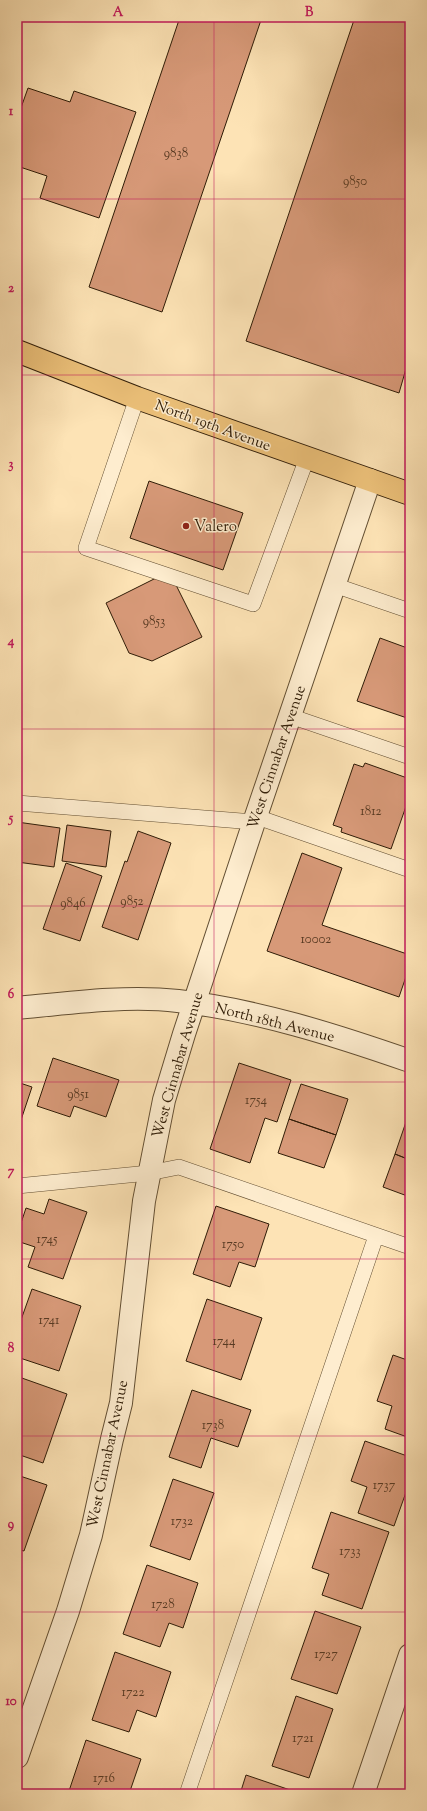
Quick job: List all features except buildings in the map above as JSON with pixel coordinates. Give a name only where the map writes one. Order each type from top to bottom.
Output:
[{"type":"main road","name":"North 19th Avenue","points":[[17,351],[137,398],[410,494]]},
{"type":"street","name":"West Cinnabar Avenue","points":[[17,1757],[68,1611],[91,1535],[121,1403],[143,1209],[164,1100],[194,1003],[370,480]]},
{"type":"street","name":"North 18th Avenue","points":[[17,1008],[82,1001],[177,1000],[294,1024],[410,1061]]},
{"type":"street","points":[[363,1794],[410,1655]]},
{"type":"lane","points":[[137,398],[86,548],[253,604],[306,458]]},
{"type":"lane","points":[[334,585],[410,611]]},
{"type":"lane","points":[[290,716],[407,756]]},
{"type":"lane","points":[[17,803],[256,819],[410,870]]},
{"type":"lane","points":[[17,1186],[149,1173],[179,1167],[410,1247]]},
{"type":"lane","points":[[187,1794],[376,1236]]},
{"type":"place","name":"Valero","points":[[186,526]]}]
